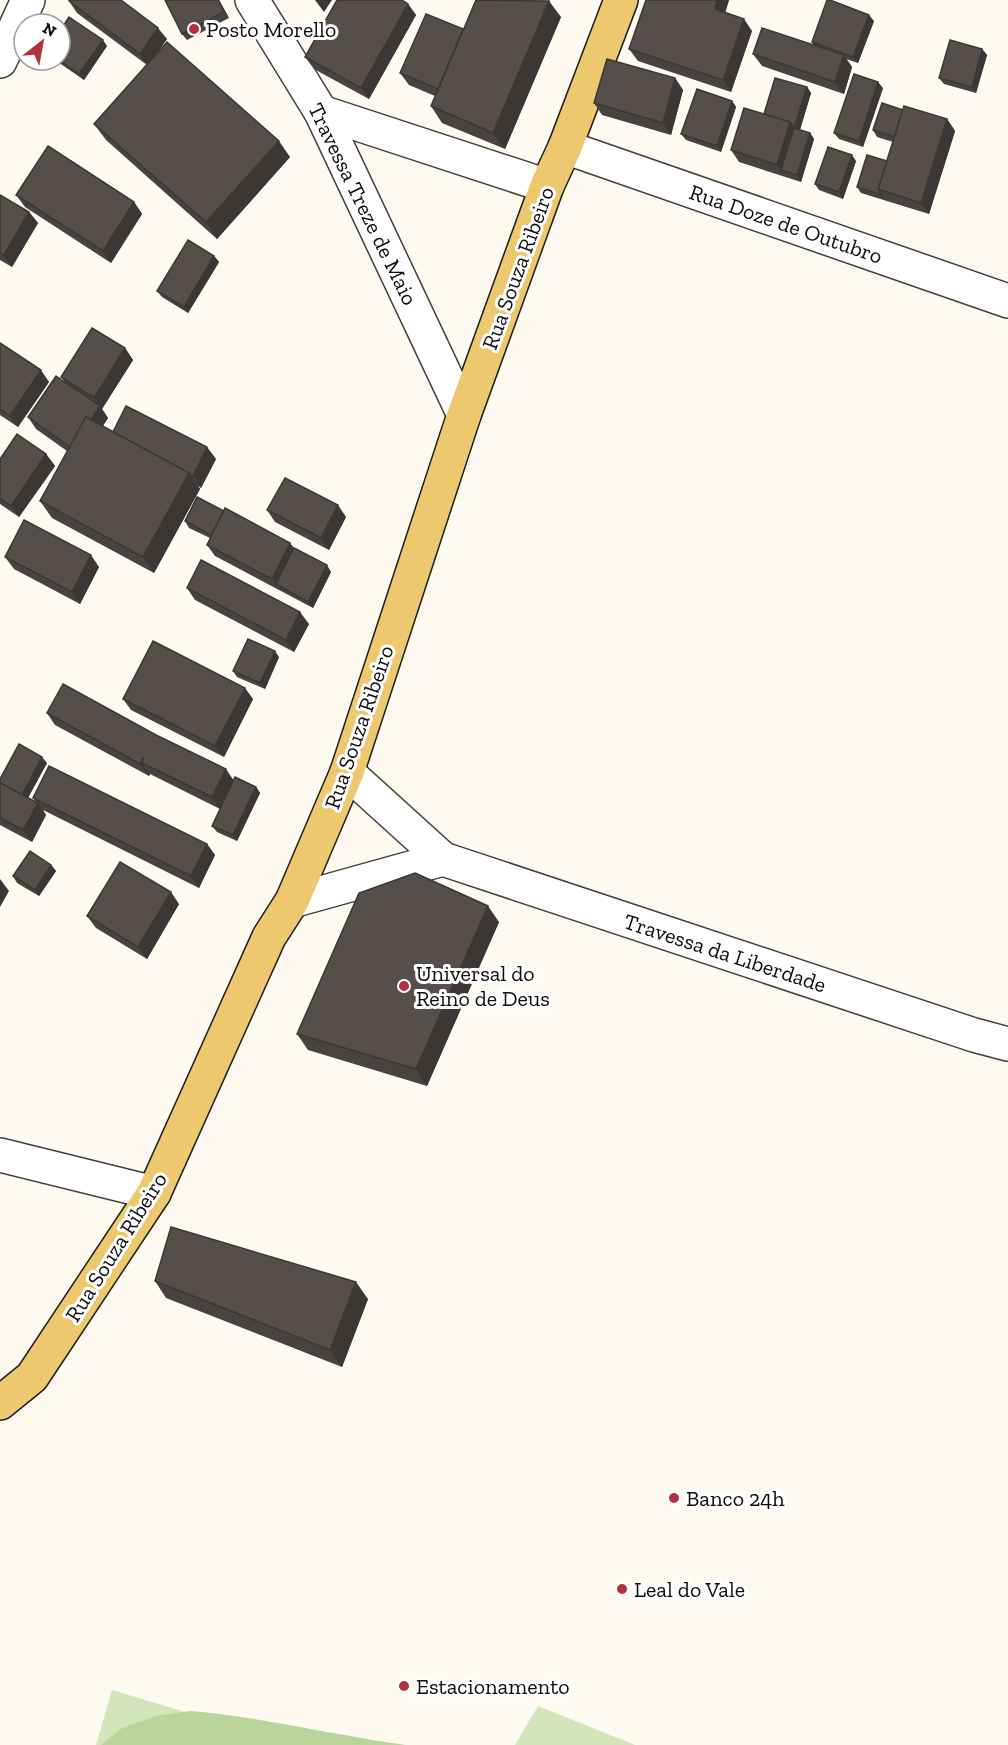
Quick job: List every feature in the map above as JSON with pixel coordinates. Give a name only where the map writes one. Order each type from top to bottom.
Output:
[{"type":"main road","name":"Rua Souza Ribeiro","points":[[0,1403],[32,1377],[154,1193],[269,937],[292,901],[346,772],[464,415],[547,186],[565,147],[621,0]]},
{"type":"street","points":[[0,61],[28,0]]},
{"type":"street","name":"Travessa Treze de Maio","points":[[252,0],[321,112],[464,415]]},
{"type":"street","points":[[321,112],[547,186]]},
{"type":"street","name":"Rua Doze de Outubro","points":[[565,147],[1008,301]]},
{"type":"street","points":[[346,772],[443,859]]},
{"type":"street","points":[[292,901],[443,859]]},
{"type":"street","name":"Travessa da Liberdade","points":[[443,859],[974,1035],[1008,1044]]},
{"type":"street","points":[[0,1155],[154,1193]]},
{"type":"green space","points":[[112,1690],[296,1745],[96,1745]]},
{"type":"green space","points":[[538,1706],[635,1745],[515,1745]]},
{"type":"green space","points":[[190,1711],[244,1717],[406,1745],[101,1745],[122,1728],[156,1716]]},
{"type":"building","points":[[70,0],[121,0],[158,28],[140,54]]},
{"type":"building","name":"Posto Morello","points":[[165,0],[218,0],[224,12],[182,34]]},
{"type":"building","points":[[337,0],[402,0],[408,4],[361,88],[305,57]]},
{"type":"building","points":[[476,0],[549,1],[493,133],[431,106]]},
{"type":"building","points":[[646,0],[717,0],[715,9],[744,19],[723,80],[629,49]]},
{"type":"building","points":[[827,0],[869,15],[853,57],[812,42]]},
{"type":"building","points":[[426,14],[463,29],[438,89],[400,73]]},
{"type":"building","points":[[72,19],[103,40],[79,74],[72,69]]},
{"type":"building","points":[[762,28],[844,55],[835,82],[753,54]]},
{"type":"building","points":[[950,40],[982,49],[972,87],[939,78]]},
{"type":"building","points":[[167,42],[279,141],[206,222],[94,124]]},
{"type":"building","points":[[607,59],[675,78],[663,123],[594,103]]},
{"type":"building","points":[[854,74],[878,82],[859,141],[834,133]]},
{"type":"building","points":[[775,78],[807,87],[794,128],[790,122],[764,114]]},
{"type":"building","points":[[697,89],[732,101],[717,146],[681,134]]},
{"type":"building","points":[[882,103],[903,110],[895,137],[873,130]]},
{"type":"building","points":[[904,106],[947,119],[921,203],[878,189]]},
{"type":"building","points":[[744,108],[790,122],[777,165],[731,150]]},
{"type":"building","points":[[794,128],[810,133],[797,175],[781,170]]},
{"type":"building","points":[[48,146],[134,202],[103,251],[16,195]]},
{"type":"building","points":[[828,147],[852,155],[839,192],[815,184]]},
{"type":"building","points":[[867,155],[887,161],[878,189],[882,195],[857,187]]},
{"type":"building","points":[[0,195],[29,212],[4,255],[0,253]]},
{"type":"building","points":[[188,240],[214,256],[184,307],[157,291]]},
{"type":"building","points":[[92,328],[125,348],[94,398],[61,377]]},
{"type":"building","points":[[0,343],[41,370],[10,416],[0,409]]},
{"type":"building","points":[[56,376],[100,406],[91,420],[86,417],[70,447],[28,417]]},
{"type":"building","points":[[126,406],[207,447],[193,476],[113,432]]},
{"type":"building","points":[[86,417],[189,473],[143,557],[40,501]]},
{"type":"building","points":[[17,434],[46,454],[11,506],[0,498],[0,459]]},
{"type":"building","points":[[285,478],[338,505],[321,538],[267,510]]},
{"type":"building","points":[[197,497],[224,511],[211,535],[185,521]]},
{"type":"building","points":[[225,508],[290,543],[272,579],[207,545]]},
{"type":"building","points":[[24,520],[91,555],[72,592],[5,557]]},
{"type":"building","points":[[294,548],[327,565],[308,602],[276,584]]},
{"type":"building","points":[[201,560],[300,612],[286,640],[187,588]]},
{"type":"building","points":[[248,639],[275,651],[260,683],[233,671]]},
{"type":"building","points":[[153,641],[245,688],[215,746],[123,699]]},
{"type":"building","points":[[63,684],[156,735],[226,769],[212,797],[142,763],[144,757],[140,764],[47,713]]},
{"type":"building","points":[[19,744],[42,757],[22,795],[0,783]]},
{"type":"building","points":[[49,766],[207,844],[191,876],[33,798]]},
{"type":"building","points":[[235,777],[256,787],[233,835],[212,826]]},
{"type":"building","points":[[0,783],[38,803],[23,830],[0,818]]},
{"type":"building","points":[[30,851],[51,865],[35,890],[13,876]]},
{"type":"building","points":[[120,862],[171,892],[138,947],[87,916]]},
{"type":"building","name":"Universal do Reino de Deus","points":[[415,873],[488,906],[416,1069],[297,1034],[359,893]]},
{"type":"building","points":[[171,1227],[356,1282],[330,1350],[155,1281]]},
{"type":"place","name":"Posto Morello","points":[[194,29]]},
{"type":"place","name":"Universal do Reino de Deus","points":[[404,986]]},
{"type":"place","name":"Banco 24h","points":[[674,1498]]},
{"type":"place","name":"Leal do Vale","points":[[622,1589]]},
{"type":"place","name":"Estacionamento","points":[[404,1686]]}]
